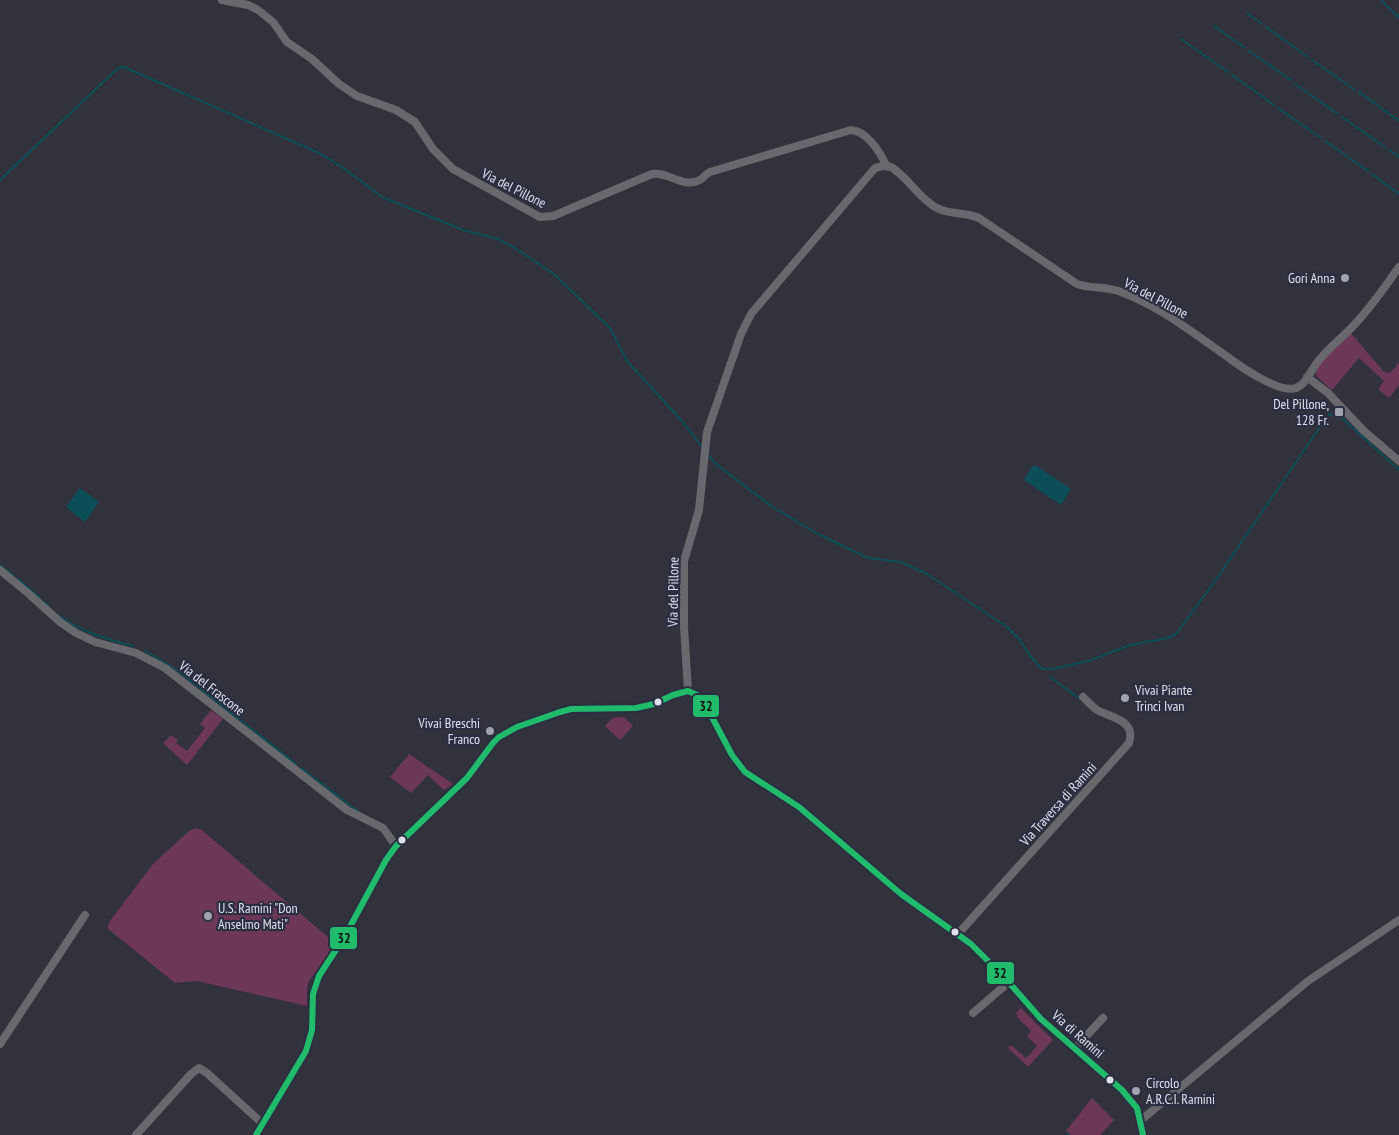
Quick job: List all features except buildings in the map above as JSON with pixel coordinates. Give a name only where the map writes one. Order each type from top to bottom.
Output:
[{"type":"street","name":"Via del Pillone","points":[[222,0],[239,3],[258,10],[273,22],[287,42],[312,59],[339,84],[358,96],[396,110],[415,122],[433,149],[453,169],[540,217],[553,216],[652,174],[664,174],[683,182],[691,182],[699,180],[710,172],[851,130],[859,132],[870,141],[886,165]]},
{"type":"street","name":"Via del Pillone","points":[[688,692],[683,570],[686,551],[699,510],[705,440],[738,342],[751,314],[870,173],[878,167],[886,165],[894,168],[935,207],[944,211],[972,215],[979,218],[1076,284],[1090,288],[1117,290],[1136,299],[1172,319],[1241,367],[1273,384],[1285,388],[1294,388],[1300,385],[1307,377]]},
{"type":"street","points":[[1399,267],[1374,304],[1321,357],[1307,377],[1328,393],[1364,431],[1399,461]]},
{"type":"street","name":"Via del Frascone","points":[[0,570],[60,622],[76,633],[95,642],[136,653],[165,668],[334,800],[356,815],[383,828],[396,846]]},
{"type":"street","points":[[256,1135],[306,1051],[312,1030],[313,994],[319,976],[341,944],[372,885],[396,846],[467,778],[496,740],[517,727],[571,709],[636,708],[688,692]]},
{"type":"street","name":"Via di Ramini","points":[[688,692],[697,695],[706,704],[732,755],[745,772],[799,807],[901,894],[958,934],[983,955],[1041,1019],[1129,1096],[1137,1108],[1143,1135]]},
{"type":"street","name":"Via Traversa di Ramini","points":[[958,934],[1129,743],[1130,734],[1126,724],[1120,719],[1096,709],[1083,697]]},
{"type":"street","points":[[0,1044],[85,915]]},
{"type":"street","points":[[1140,1121],[1308,981],[1399,920]]},
{"type":"street","points":[[972,1013],[1009,982]]},
{"type":"street","points":[[1075,1048],[1103,1018]]},
{"type":"street","points":[[136,1135],[191,1074],[199,1068],[208,1073],[263,1124]]},
{"type":"shaded area","points":[[1350,332],[1384,372],[1390,373],[1399,362],[1399,385],[1389,398],[1378,389],[1384,381],[1359,358],[1332,390],[1316,376],[1320,365],[1329,352]]},
{"type":"shaded area","points":[[211,710],[223,719],[187,765],[163,743],[171,735],[178,740],[176,743],[187,751],[205,728],[200,724]]},
{"type":"shaded area","points":[[624,717],[633,726],[620,740],[605,726],[612,718]]},
{"type":"shaded area","points":[[409,754],[453,784],[444,790],[428,775],[411,793],[390,777]]},
{"type":"shaded area","name":"U.S. Ramini \"Don Anselmo Mati\"","points":[[196,828],[202,830],[336,944],[309,981],[307,1006],[197,981],[175,983],[108,929],[110,921],[153,864],[189,831]]},
{"type":"shaded area","points":[[1021,1008],[1053,1040],[1028,1067],[1008,1048],[1011,1045],[1026,1058],[1037,1046],[1027,1036],[1031,1031],[1017,1017],[1016,1013]]},
{"type":"shaded area","points":[[1092,1098],[1114,1120],[1100,1135],[1071,1135],[1066,1131]]},
{"type":"water","points":[[1035,465],[1071,489],[1061,505],[1024,480],[1032,466]]},
{"type":"water","points":[[80,488],[99,502],[85,522],[66,507]]},
{"type":"waterway","points":[[1381,0],[1399,18]]},
{"type":"waterway","points":[[1247,13],[1262,24]]},
{"type":"waterway","points":[[1214,26],[1245,48]]},
{"type":"waterway","points":[[1266,27],[1308,57]]},
{"type":"waterway","points":[[1181,39],[1228,72]]},
{"type":"waterway","points":[[1249,51],[1291,80]]},
{"type":"waterway","points":[[1312,60],[1355,90]]},
{"type":"waterway","points":[[0,180],[116,70],[124,67],[319,153],[342,167],[382,197],[463,230],[498,239],[515,248],[554,274],[610,328],[627,361],[682,421],[702,447]]},
{"type":"waterway","points":[[1232,75],[1274,105]]},
{"type":"waterway","points":[[1295,84],[1338,114]]},
{"type":"waterway","points":[[1359,92],[1399,121]]},
{"type":"waterway","points":[[1278,108],[1321,138]]},
{"type":"waterway","points":[[1342,117],[1385,147]]},
{"type":"waterway","points":[[1325,141],[1368,171]]},
{"type":"waterway","points":[[1389,150],[1399,157]]},
{"type":"waterway","points":[[1372,174],[1399,194]]},
{"type":"waterway","points":[[708,455],[717,465],[774,508],[818,534],[868,558],[901,562],[927,574],[1007,627],[1019,639],[1042,669],[1053,669],[1088,661],[1130,645],[1168,638],[1176,634],[1215,581],[1330,414],[1341,417],[1399,470]]},
{"type":"waterway","points":[[0,565],[14,576]]},
{"type":"waterway","points":[[18,579],[40,598]]},
{"type":"waterway","points":[[44,602],[49,607]]},
{"type":"waterway","points":[[58,615],[103,638],[133,646]]},
{"type":"waterway","points":[[145,651],[177,670],[296,764]]},
{"type":"waterway","points":[[1050,677],[1080,699]]},
{"type":"waterway","points":[[301,768],[359,812]]},
{"type":"transit line","name":"32","points":[[256,1135],[306,1051],[312,1030],[313,994],[319,976],[345,936],[386,860],[396,846],[467,778],[493,743],[499,737],[517,727],[571,709],[636,708],[654,704],[673,695],[688,691],[697,695],[705,704],[732,755],[745,772],[799,807],[901,894],[971,944],[1005,978],[1041,1019],[1122,1090],[1137,1108],[1143,1135]]},
{"type":"place","name":"Gori Anna","points":[[1345,278]]},
{"type":"place","name":"Del Pillone, 128 Fr.","points":[[1339,412]]},
{"type":"place","name":"Vivai Piante Trinci Ivan","points":[[1125,698]]},
{"type":"place","name":"Vivai Breschi Franco","points":[[490,731]]},
{"type":"place","name":"U.S. Ramini \"Don Anselmo Mati\"","points":[[208,916]]},
{"type":"place","name":"Circolo A.R.C.I. Ramini","points":[[1136,1091]]}]
